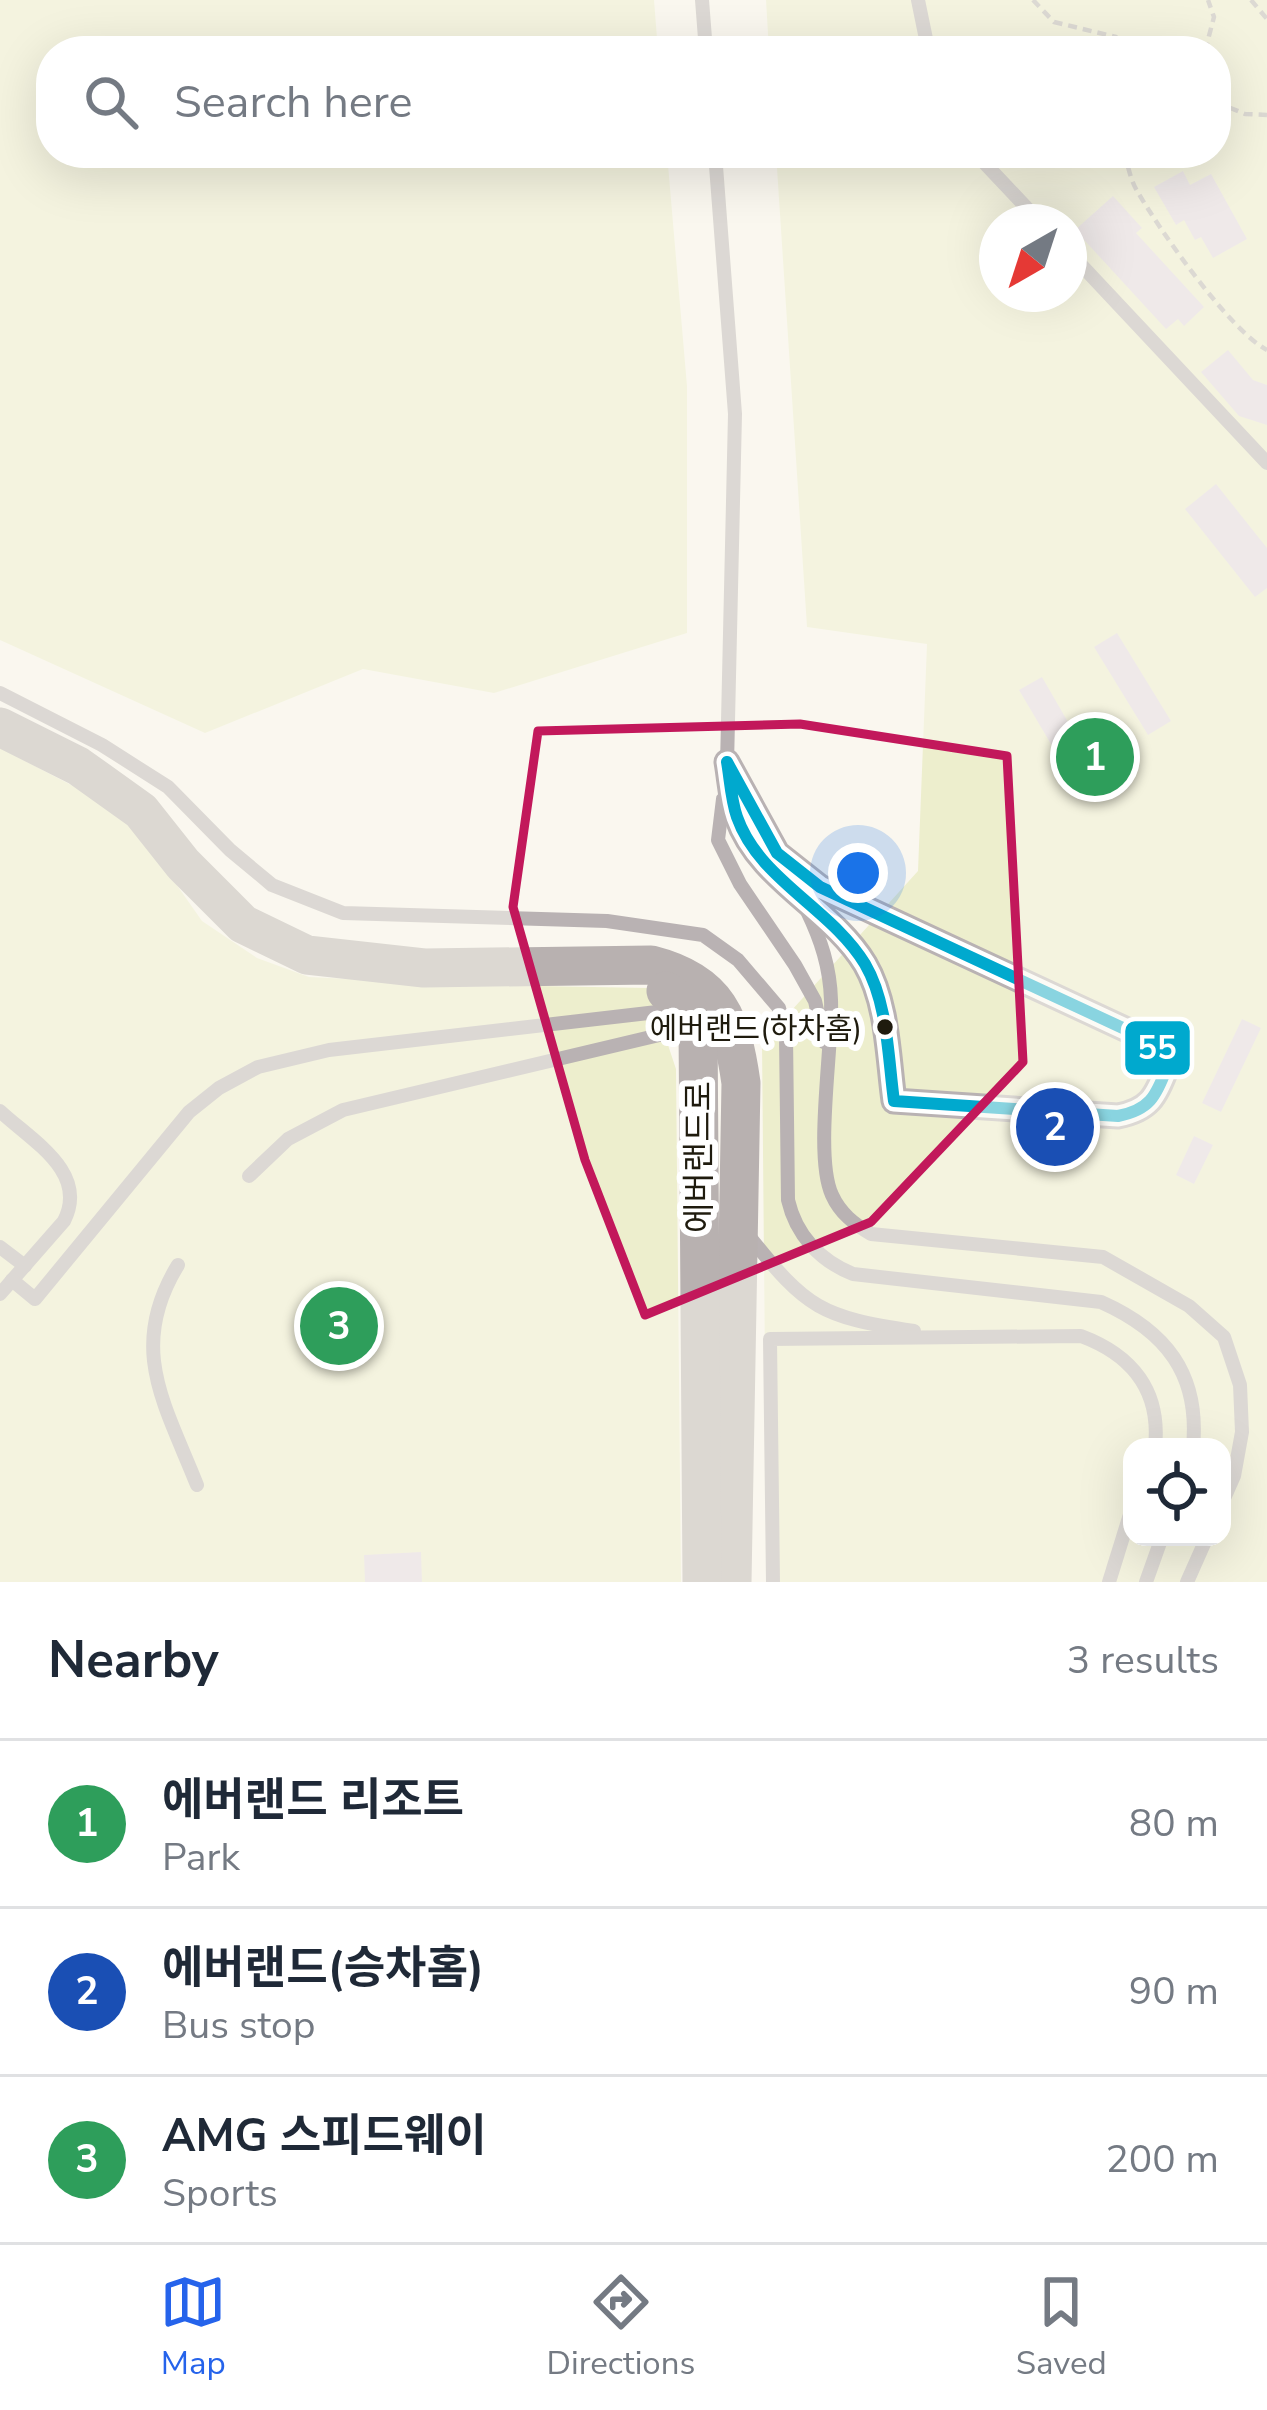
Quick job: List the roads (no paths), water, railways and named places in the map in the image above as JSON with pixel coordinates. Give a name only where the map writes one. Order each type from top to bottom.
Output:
[{"type":"street","name":"에버랜드로","points":[[0,727],[78,766],[141,812],[183,864],[243,924],[307,955],[424,968],[651,965],[686,974],[715,1000],[735,1040],[741,1083],[732,1582]]},
{"type":"street","points":[[727,761],[777,853],[820,887],[1155,1043],[1167,1067],[1157,1094],[1144,1111],[1118,1117],[894,1101],[883,1019],[867,967],[832,922],[762,860],[738,818],[727,761]]},
{"type":"street","points":[[618,967],[682,1003],[698,1026]]},
{"type":"street","name":"에버랜드로","points":[[698,1026],[702,1582]]},
{"type":"lane","points":[[702,0],[705,36]]},
{"type":"lane","points":[[918,0],[925,36]]},
{"type":"lane","points":[[716,168],[735,414],[727,761],[718,840],[740,884],[815,1001],[827,1055]]},
{"type":"lane","points":[[989,168],[1023,204]]},
{"type":"lane","points":[[1087,271],[1267,463]]},
{"type":"lane","points":[[0,693],[102,745],[168,787],[272,885],[343,913],[608,921],[703,935],[738,960],[779,1008],[786,1036],[788,1200],[803,1236],[835,1266],[854,1274],[1101,1301],[1136,1317],[1179,1363],[1191,1392],[1194,1438]]},
{"type":"lane","points":[[777,853],[824,945],[831,1000],[827,1055],[830,1190],[841,1211],[871,1234],[1102,1257],[1175,1298],[1224,1337],[1240,1385],[1242,1432],[1231,1483]]},
{"type":"lane","points":[[12,1280],[35,1299],[189,1112],[258,1066],[329,1050],[658,1012],[698,1026]]},
{"type":"lane","points":[[248,1176],[288,1139],[343,1110],[698,1026]]},
{"type":"lane","points":[[0,1111],[59,1163],[71,1186],[64,1221],[0,1294]]},
{"type":"lane","points":[[739,1223],[788,1285],[817,1308],[849,1321],[954,1337]]},
{"type":"lane","points":[[0,1247],[25,1266]]},
{"type":"lane","points":[[178,1265],[159,1295],[151,1344],[157,1385],[197,1485]]},
{"type":"lane","points":[[773,1582],[770,1339],[1081,1336],[1122,1357],[1142,1377],[1152,1399],[1154,1438]]},
{"type":"lane","points":[[1109,1582],[1123,1537]]},
{"type":"lane","points":[[1146,1582],[1159,1546]]},
{"type":"lane","points":[[1187,1582],[1203,1546]]},
{"type":"place","name":"에버랜드 리조트","points":[[1095,757]]},
{"type":"place","name":"에버랜드(하차홈)","points":[[885,1027]]},
{"type":"place","name":"에버랜드(승차홈)","points":[[1055,1127]]},
{"type":"place","name":"AMG 스피드웨이","points":[[339,1326]]}]
